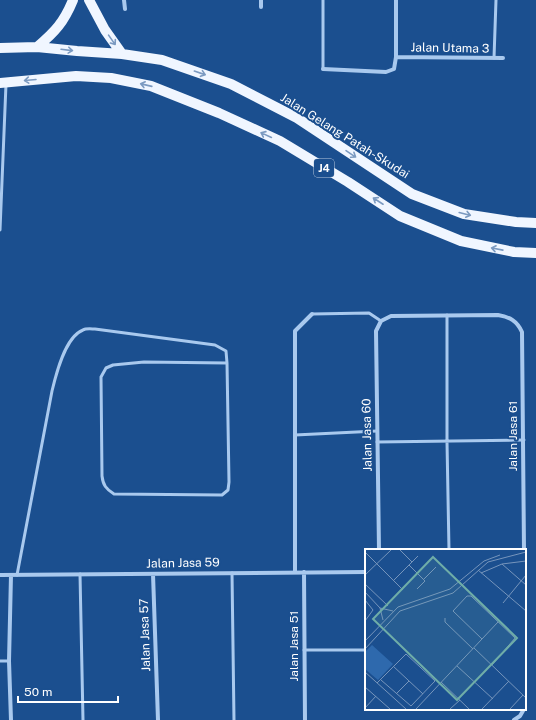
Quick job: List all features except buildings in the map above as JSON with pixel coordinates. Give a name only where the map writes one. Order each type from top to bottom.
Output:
[{"type":"main road","points":[[37,47],[51,35],[62,22],[73,0]]},
{"type":"main road","points":[[89,0],[105,30],[122,54]]},
{"type":"main road","name":"Jalan Gelang Patah-Skudai","points":[[0,48],[37,47],[122,54],[162,60],[231,84],[296,118],[412,194],[464,214],[516,222],[536,223]]},
{"type":"main road","name":"J4","points":[[3,82],[76,76],[111,78],[151,86],[219,113],[280,141],[348,182],[400,216],[461,241],[514,252],[536,253]]},
{"type":"street","points":[[124,0],[125,9]]},
{"type":"street","points":[[261,0],[261,7]]},
{"type":"street","name":"Jalan Utama 3","points":[[322,69],[386,72],[394,69],[396,57],[396,0]]},
{"type":"street","name":"Jalan Utama 3","points":[[396,57],[503,58]]},
{"type":"street","points":[[295,572],[295,330],[312,314]]},
{"type":"street","points":[[381,321],[391,316],[447,315]]},
{"type":"street","name":"Jalan Jasa 61","points":[[447,315],[508,316],[518,323],[522,332],[524,549]]},
{"type":"street","name":"Jalan Jasa 60","points":[[379,549],[376,331],[381,321]]},
{"type":"street","name":"Jalan Jasa 51","points":[[304,572],[305,720]]},
{"type":"street","name":"Jalan Jasa 59","points":[[0,575],[365,572]]},
{"type":"street","name":"Jalan Jasa 57","points":[[153,574],[158,720]]},
{"type":"street","points":[[11,575],[9,662],[11,720]]},
{"type":"street","points":[[514,720],[520,716],[523,710]]},
{"type":"lane","points":[[322,69],[323,0]]},
{"type":"lane","points":[[494,58],[496,0]]},
{"type":"lane","points":[[0,230],[3,82]]},
{"type":"lane","points":[[312,314],[369,312],[381,321]]},
{"type":"lane","points":[[447,315],[449,549]]},
{"type":"lane","points":[[17,575],[52,391],[58,366],[74,336],[83,330],[96,329],[215,346],[226,351],[227,363],[229,482],[228,490],[222,495],[114,494],[106,489],[102,483],[101,377],[106,368],[113,365],[144,362],[227,363]]},
{"type":"lane","points":[[295,435],[377,431]]},
{"type":"lane","points":[[377,442],[524,440]]},
{"type":"lane","points":[[232,573],[234,720]]},
{"type":"lane","points":[[80,574],[83,720]]},
{"type":"lane","points":[[304,650],[365,650]]},
{"type":"lane","points":[[0,661],[9,662]]}]
